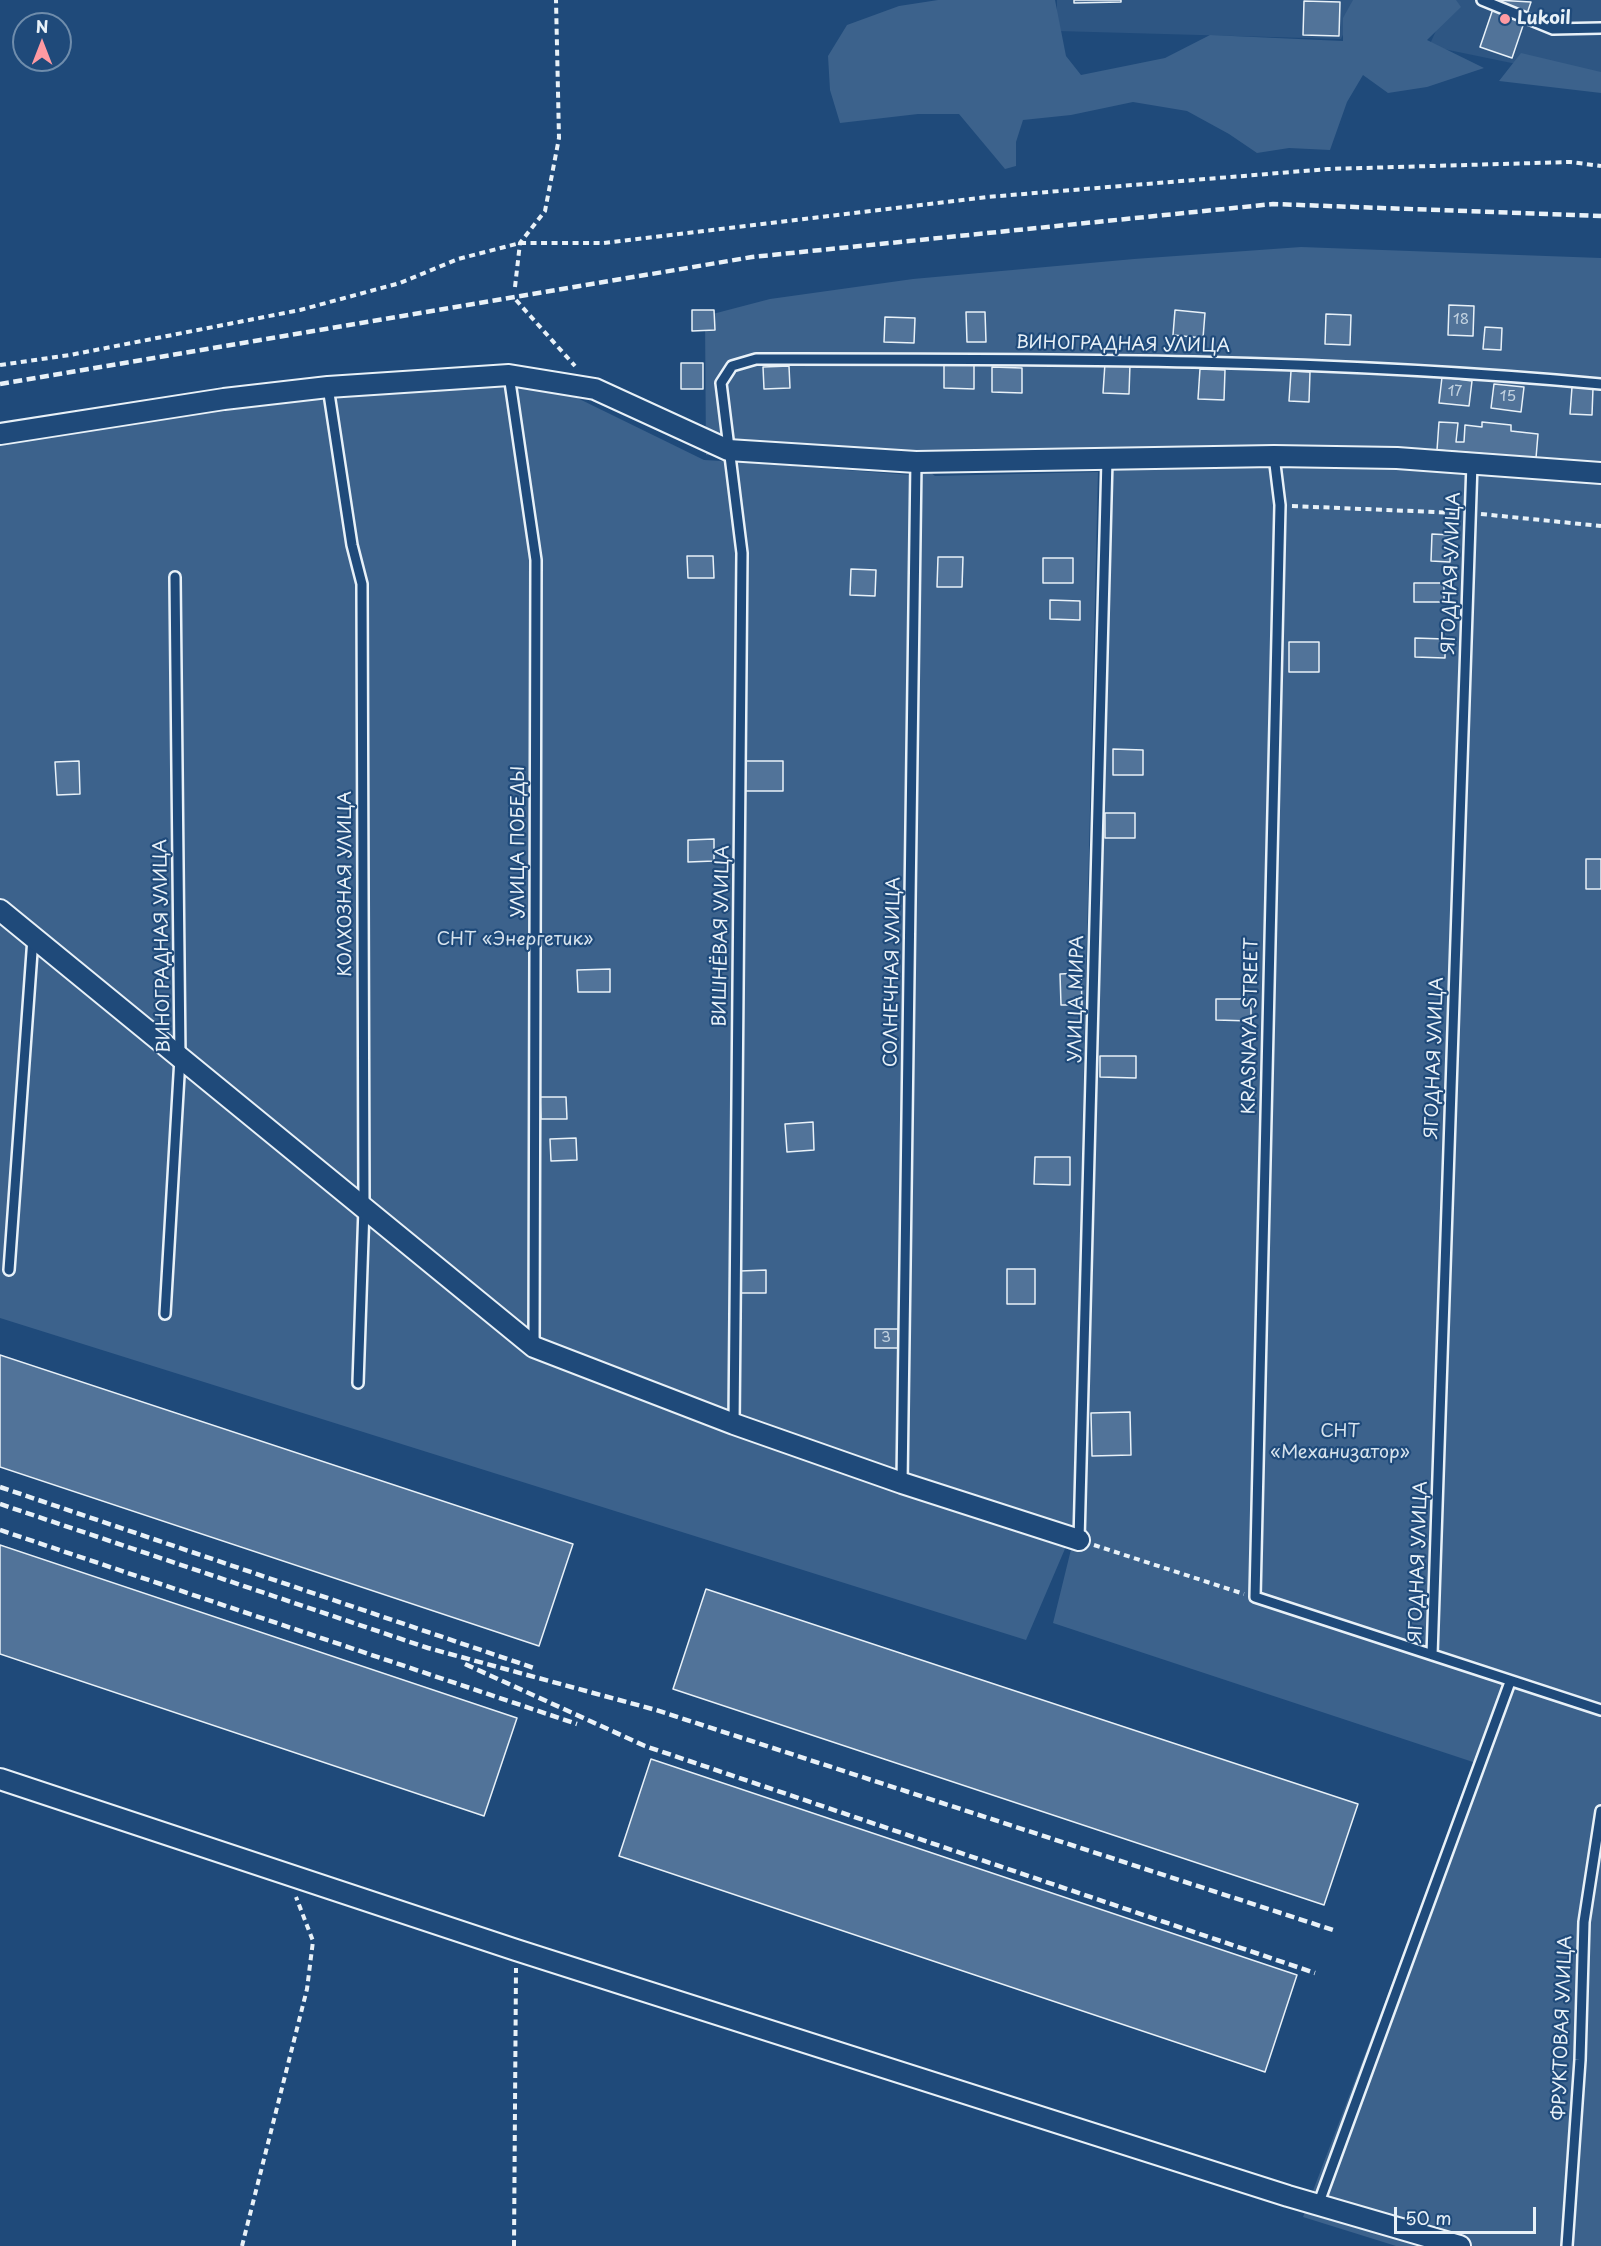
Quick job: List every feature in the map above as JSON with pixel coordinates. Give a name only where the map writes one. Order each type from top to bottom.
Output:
[{"type":"street","points":[[0,434],[224,399],[328,387],[509,375],[595,389],[728,450],[916,462],[1274,456],[1472,463],[1601,473]]},
{"type":"street","points":[[0,910],[534,1347],[734,1424],[902,1483],[1079,1540]]},
{"type":"street","points":[[0,1779],[516,1950],[1318,2205],[1460,2246]]},
{"type":"lane","points":[[1482,0],[1553,29],[1601,28]]},
{"type":"lane","name":"ВИНОГРАДНАЯ УЛИЦА","points":[[728,450],[721,383],[732,366],[756,359],[1124,359],[1506,375],[1601,384]]},
{"type":"lane","name":"УЛИЦА ПОБЕДЫ","points":[[509,375],[536,560],[534,1347]]},
{"type":"lane","name":"КОЛХОЗНАЯ УЛИЦА","points":[[328,387],[352,545],[362,584],[364,1208],[358,1383]]},
{"type":"lane","name":"ВИШНЁВАЯ УЛИЦА","points":[[728,450],[742,553],[734,1424]]},
{"type":"lane","name":"KRASNAYA STREET","points":[[1255,1598],[1280,505],[1274,456]]},
{"type":"lane","name":"УЛИЦА МИРА","points":[[1079,1540],[1107,459]]},
{"type":"lane","name":"СОЛНЕЧНАЯ УЛИЦА","points":[[902,1483],[916,462]]},
{"type":"lane","name":"ЯГОДНАЯ УЛИЦА","points":[[1432,1655],[1472,463]]},
{"type":"lane","name":"ВИНОГРАДНАЯ УЛИЦА","points":[[165,1314],[180,1058],[175,577]]},
{"type":"lane","points":[[9,1270],[33,936]]},
{"type":"lane","points":[[1255,1598],[1601,1710]]},
{"type":"lane","points":[[1318,2205],[1510,1682]]},
{"type":"lane","name":"ФРУКТОВАЯ УЛИЦА","points":[[1567,2246],[1580,2060],[1584,1922],[1601,1811]]},
{"type":"path","points":[[515,287],[520,243],[545,211],[558,138],[556,0]]},
{"type":"path","points":[[0,364],[70,355],[300,310],[400,282],[458,260],[520,243],[604,243],[987,196],[1328,169],[1570,162],[1601,166]]},
{"type":"path","points":[[516,300],[595,389]]},
{"type":"path","points":[[1280,505],[1470,513],[1601,526]]},
{"type":"path","points":[[1079,1540],[1255,1598]]},
{"type":"path","points":[[242,2246],[307,1989],[313,1941],[287,1874]]},
{"type":"path","points":[[514,2246],[516,1950]]},
{"type":"shaded area","points":[[1057,0],[1360,0],[1341,39],[1057,31]]},
{"type":"shaded area","points":[[1450,0],[1601,0],[1601,79],[1599,81],[1429,46]]},
{"type":"green space","points":[[938,0],[1055,0],[1066,56],[1081,75],[1165,58],[1210,35],[1343,41],[1343,18],[1353,0],[1456,0],[1461,7],[1427,40],[1484,68],[1427,87],[1388,93],[1363,75],[1347,102],[1330,150],[1289,148],[1257,153],[1229,134],[1187,111],[1133,102],[1071,115],[1023,120],[1016,142],[1016,166],[1005,169],[959,114],[918,114],[840,123],[830,90],[828,56],[847,25],[899,6]]},
{"type":"green space","points":[[1521,53],[1601,72],[1601,93],[1499,81]]},
{"type":"green space","points":[[1301,247],[1601,258],[1601,2246],[1396,2246],[1303,2217],[1476,1763],[1053,1623],[1076,1529],[1101,518],[1100,467],[919,464],[935,476],[1098,472],[1073,1530],[1026,1640],[0,1318],[0,428],[514,367],[704,460],[722,461],[727,452],[721,456],[706,455],[705,316],[770,299],[913,279]],"holes":[[[730,452],[914,469],[911,475],[739,462]]]},
{"type":"building","points":[[1074,0],[1121,0],[1121,2],[1074,3]]},
{"type":"building","points":[[1496,0],[1531,2],[1512,58],[1480,47]]},
{"type":"building","points":[[1304,1],[1340,2],[1339,36],[1303,35]]},
{"type":"building","points":[[1449,305],[1474,306],[1473,336],[1448,335]]},
{"type":"building","points":[[692,310],[714,310],[715,330],[692,331]]},
{"type":"building","points":[[1175,310],[1205,313],[1203,338],[1173,335]]},
{"type":"building","points":[[966,312],[985,312],[986,342],[967,342]]},
{"type":"building","points":[[1326,314],[1351,315],[1350,345],[1325,344]]},
{"type":"building","points":[[885,317],[915,318],[914,343],[884,342]]},
{"type":"building","points":[[1485,327],[1502,328],[1501,350],[1483,349]]},
{"type":"building","points":[[681,363],[703,363],[703,389],[681,389]]},
{"type":"building","points":[[944,363],[974,363],[974,389],[944,388]]},
{"type":"building","points":[[1105,363],[1130,364],[1129,394],[1103,393]]},
{"type":"building","points":[[789,366],[790,388],[764,389],[763,367]]},
{"type":"building","points":[[992,367],[1022,368],[1022,393],[992,392]]},
{"type":"building","points":[[1200,369],[1225,370],[1224,400],[1198,399]]},
{"type":"building","points":[[1291,371],[1310,372],[1309,402],[1289,401]]},
{"type":"building","points":[[1442,377],[1472,381],[1469,406],[1439,403]]},
{"type":"building","points":[[1494,384],[1524,387],[1521,412],[1491,408]]},
{"type":"building","points":[[1572,387],[1593,388],[1592,415],[1570,414]]},
{"type":"building","points":[[1439,422],[1458,423],[1456,442],[1464,442],[1465,425],[1482,427],[1482,422],[1511,425],[1511,431],[1538,434],[1536,458],[1437,450]]},
{"type":"building","points":[[1432,534],[1451,535],[1450,562],[1431,561]]},
{"type":"building","points":[[687,556],[713,556],[714,578],[688,578]]},
{"type":"building","points":[[938,557],[963,557],[962,587],[937,587]]},
{"type":"building","points":[[1043,558],[1073,558],[1073,583],[1043,583]]},
{"type":"building","points":[[851,569],[876,570],[875,596],[850,595]]},
{"type":"building","points":[[1414,583],[1444,583],[1444,602],[1414,602]]},
{"type":"building","points":[[1050,600],[1080,601],[1080,620],[1050,619]]},
{"type":"building","points":[[1415,638],[1445,639],[1445,658],[1415,657]]},
{"type":"building","points":[[1289,642],[1319,642],[1319,672],[1289,672]]},
{"type":"building","points":[[1113,749],[1143,750],[1143,775],[1113,775]]},
{"type":"building","points":[[79,761],[80,794],[57,795],[55,762]]},
{"type":"building","points":[[746,761],[783,761],[783,791],[745,791]]},
{"type":"building","points":[[1105,813],[1135,813],[1135,838],[1105,838]]},
{"type":"building","points":[[714,839],[714,861],[688,862],[688,840]]},
{"type":"building","points":[[1586,859],[1601,859],[1601,889],[1586,889]]},
{"type":"building","points":[[610,969],[610,992],[578,992],[577,970]]},
{"type":"building","points":[[1081,973],[1082,1005],[1061,1005],[1060,974]]},
{"type":"building","points":[[1216,999],[1251,999],[1251,1021],[1216,1020]]},
{"type":"building","points":[[1100,1056],[1136,1056],[1136,1078],[1100,1077]]},
{"type":"building","points":[[540,1097],[566,1097],[567,1119],[541,1119]]},
{"type":"building","points":[[813,1122],[814,1150],[787,1152],[785,1124]]},
{"type":"building","points":[[576,1138],[577,1160],[551,1161],[550,1139]]},
{"type":"building","points":[[1035,1157],[1070,1157],[1070,1185],[1034,1184]]},
{"type":"building","points":[[1007,1269],[1035,1269],[1035,1304],[1007,1304]]},
{"type":"building","points":[[766,1270],[766,1293],[740,1293],[740,1271]]},
{"type":"building","points":[[875,1329],[898,1329],[898,1348],[875,1348]]},
{"type":"building","points":[[0,1355],[573,1544],[539,1646],[0,1467]]},
{"type":"building","points":[[1130,1412],[1131,1455],[1092,1456],[1091,1413]]},
{"type":"building","points":[[0,1545],[517,1718],[484,1816],[0,1654]]},
{"type":"building","points":[[706,1589],[1358,1804],[1324,1905],[673,1689]]},
{"type":"building","points":[[651,1759],[1297,1975],[1265,2072],[619,1856]]},
{"type":"railway","points":[[0,384],[752,257],[1273,204],[1601,216]]},
{"type":"railway","points":[[0,1487],[534,1668]]},
{"type":"railway","points":[[0,1504],[428,1648],[656,1710],[1333,1930]]},
{"type":"railway","points":[[0,1530],[577,1724]]},
{"type":"railway","points":[[465,1664],[645,1746],[1315,1973]]},
{"type":"place","name":"Lukoil","points":[[1505,19]]},
{"type":"park label","name":"СНТ «Энергетик»","points":[[515,940]]},
{"type":"park label","name":"СНТ «Механизатор»","points":[[1340,1442]]}]
